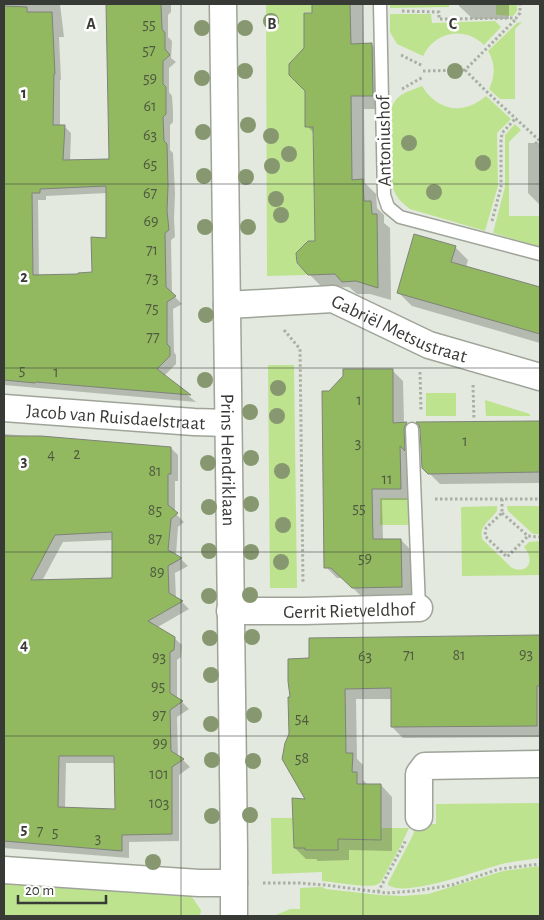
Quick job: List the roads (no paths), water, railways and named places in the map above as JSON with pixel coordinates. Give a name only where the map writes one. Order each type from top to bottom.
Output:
[{"type":"street","name":"Prins Hendriklaan","points":[[223,4],[234,916]]},
{"type":"street","name":"Gabriël Metsustraat","points":[[227,305],[333,299],[421,342],[540,377]]},
{"type":"street","name":"Jacob van Ruisdaelstraat","points":[[4,408],[228,423]]},
{"type":"street","name":"Gerrit Rietveldhof","points":[[230,611],[419,608]]},
{"type":"street","points":[[419,817],[419,774],[425,766],[540,764]]},
{"type":"street","points":[[4,870],[199,883],[234,883]]},
{"type":"lane","name":"Antoniushof","points":[[380,7],[384,195],[388,207],[400,217],[540,254]]},
{"type":"lane","name":"Gerrit Rietveldhof","points":[[412,429],[419,608]]}]
